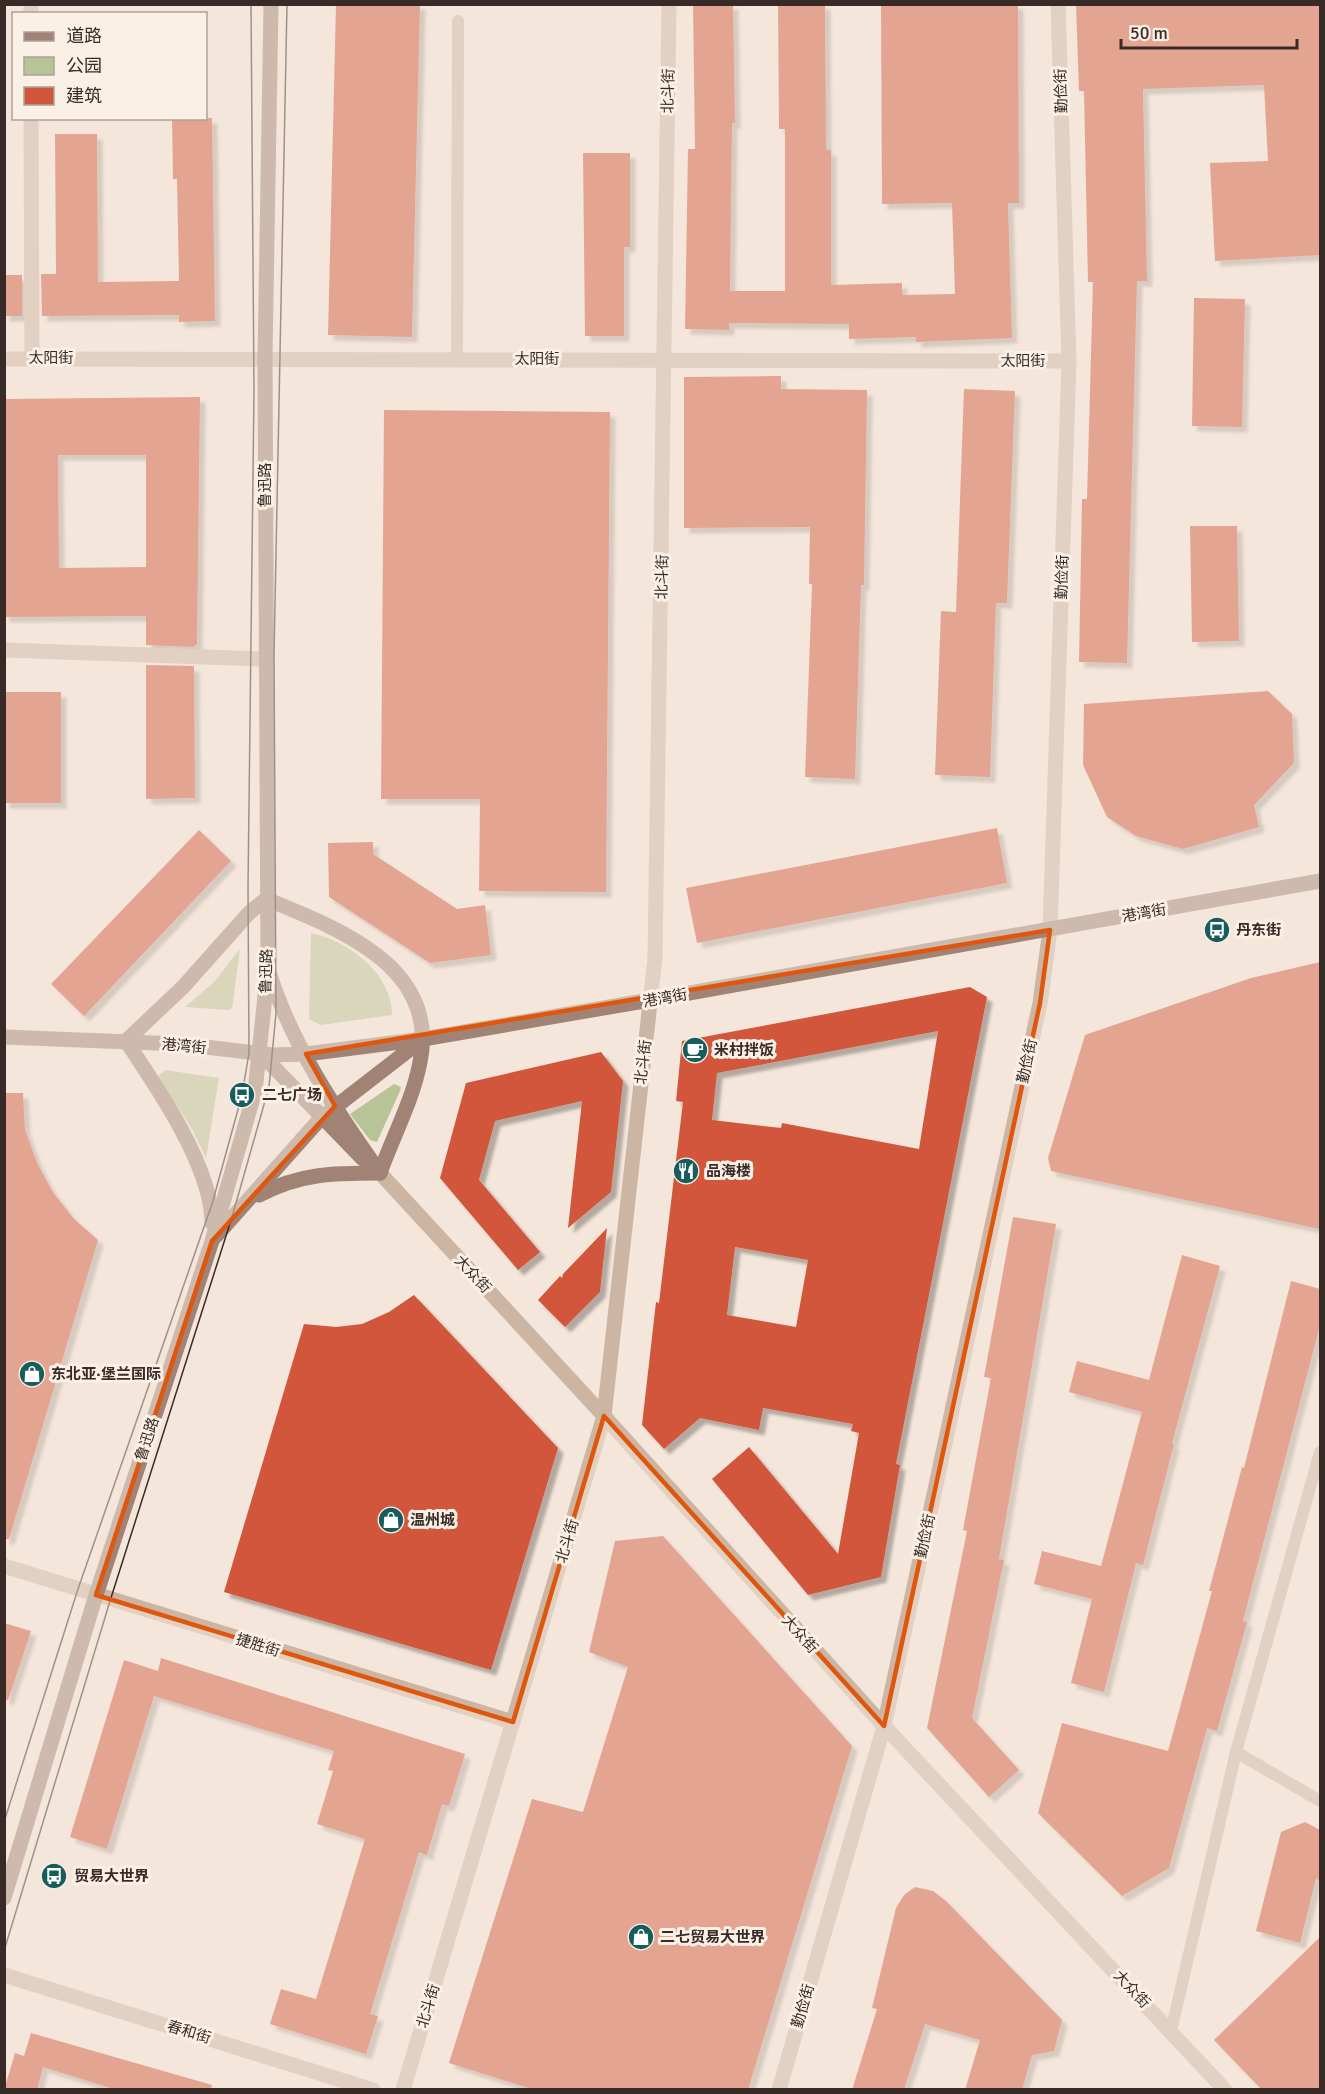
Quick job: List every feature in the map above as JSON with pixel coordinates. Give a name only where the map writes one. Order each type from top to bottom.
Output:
[{"type":"main road","name":"鲁迅路","points":[[4,1898],[96,1595],[212,1241],[255,1091],[261,1054],[268,968],[264,659],[265,358],[271,4]]},
{"type":"main road","name":"港湾街","points":[[4,1037],[126,1041],[261,1054],[306,1054],[423,1039],[1320,881]]},
{"type":"main road","points":[[212,1241],[212,1204],[201,1172],[147,1072],[126,1041],[183,987],[249,913],[266,899],[335,928],[370,950],[395,971],[409,988],[419,1010],[423,1039],[415,1084],[380,1173]]},
{"type":"main road","points":[[268,968],[283,1010],[306,1054],[335,1106],[380,1173]]},
{"type":"main road","points":[[212,1241],[321,1118],[423,1039]]},
{"type":"main road","points":[[261,1054],[321,1118],[380,1173]]},
{"type":"main road","points":[[246,1202],[299,1178],[324,1174],[380,1173]]},
{"type":"street","name":"北斗街","points":[[403,2090],[604,1416],[655,957],[666,359],[669,4]]},
{"type":"street","name":"勤俭街","points":[[779,2090],[884,1726],[1040,1004],[1050,930],[1069,361],[1058,4]]},
{"type":"street","points":[[31,120],[32,358]]},
{"type":"street","name":"太阳街","points":[[4,359],[457,358],[1069,361]]},
{"type":"street","points":[[4,650],[264,659]]},
{"type":"street","name":"大众街","points":[[380,1173],[604,1416],[884,1726],[1225,2090]]},
{"type":"street","name":"捷胜街","points":[[4,1566],[513,1722]]},
{"type":"street","name":"春和街","points":[[4,1975],[373,2090]]},
{"type":"lane","points":[[457,358],[458,21]]},
{"type":"lane","points":[[1171,2031],[1236,1752],[1320,1452]]},
{"type":"lane","points":[[1236,1752],[1320,1801]]},
{"type":"highlighted area","points":[[1050,930],[1040,1003],[884,1726],[604,1416],[513,1722],[96,1595],[212,1241],[335,1106],[306,1054]]},
{"type":"green space","points":[[311,933],[340,943],[366,962],[385,986],[392,1015],[321,1025],[309,1019]]},
{"type":"green space","points":[[240,949],[232,1008],[228,1010],[185,1007],[215,981]]},
{"type":"green space","points":[[165,1070],[219,1078],[206,1158],[192,1129],[159,1079],[159,1075]]},
{"type":"green space","points":[[394,1084],[401,1087],[400,1091],[377,1142],[370,1140],[350,1114]]},
{"type":"building","points":[[336,4],[420,4],[412,337],[328,335]]},
{"type":"building","points":[[693,4],[733,4],[735,123],[732,123],[730,291],[785,291],[785,129],[779,129],[778,4],[825,4],[826,150],[831,150],[831,285],[902,283],[902,295],[955,294],[952,203],[882,204],[881,4],[1018,4],[1019,203],[1008,203],[1012,338],[916,342],[916,337],[849,339],[849,324],[729,323],[729,330],[685,329],[688,149],[695,149]]},
{"type":"building","points":[[1076,4],[1320,4],[1320,255],[1215,261],[1210,163],[1268,161],[1264,85],[1143,89],[1147,281],[1137,281],[1127,663],[1079,662],[1082,499],[1087,499],[1093,282],[1088,282],[1084,91],[1079,91]]},
{"type":"building","points":[[212,118],[215,321],[179,322],[179,315],[42,316],[41,274],[56,274],[55,134],[97,134],[98,282],[179,281],[177,179],[173,179],[172,120]]},
{"type":"building","points":[[583,153],[630,153],[630,247],[624,247],[624,336],[585,336]]},
{"type":"building","points":[[4,275],[22,275],[22,316],[4,316]]},
{"type":"building","points":[[1194,298],[1245,299],[1242,427],[1192,426]]},
{"type":"building","points":[[781,376],[781,389],[867,390],[864,585],[861,585],[855,779],[805,777],[812,584],[809,584],[810,527],[684,528],[684,377]]},
{"type":"building","points":[[964,389],[1015,391],[1007,603],[996,603],[990,777],[935,775],[941,611],[956,612]]},
{"type":"building","points":[[200,397],[197,644],[193,647],[146,645],[146,616],[4,617],[4,399]],"holes":[[[58,455],[146,455],[146,567],[59,568]]]},
{"type":"building","points":[[384,410],[610,412],[606,892],[479,891],[480,799],[381,799]]},
{"type":"building","points":[[1190,526],[1237,526],[1239,641],[1192,642]]},
{"type":"building","points":[[146,665],[194,666],[195,798],[146,799]]},
{"type":"building","points":[[1268,691],[1292,714],[1294,763],[1254,805],[1259,827],[1183,849],[1136,836],[1107,817],[1083,765],[1084,704]]},
{"type":"building","points":[[4,692],[61,692],[61,803],[4,803]]},
{"type":"building","points":[[997,828],[1007,883],[697,943],[686,888]]},
{"type":"building","points":[[199,830],[231,861],[84,1016],[51,984]]},
{"type":"building","points":[[373,842],[373,854],[457,909],[485,905],[491,955],[430,963],[329,897],[328,843]]},
{"type":"building","points":[[1320,962],[1320,1229],[1051,1171],[1048,1158],[1085,1035],[1251,978]]},
{"type":"building","points":[[970,987],[987,997],[896,1464],[900,1465],[881,1577],[808,1595],[712,1479],[749,1447],[838,1554],[859,1433],[851,1431],[853,1424],[763,1408],[759,1430],[700,1418],[664,1449],[642,1425],[683,1102],[676,1101],[682,1041]],"holes":[[[938,1031],[919,1149],[782,1123],[781,1128],[712,1120],[717,1073]],[[735,1247],[808,1260],[796,1327],[727,1315]]]},
{"type":"building","points":[[601,1052],[623,1081],[611,1192],[568,1228],[582,1101],[495,1121],[479,1180],[540,1252],[518,1270],[440,1178],[466,1083]]},
{"type":"building","name":"东北亚·堡兰国际","points":[[4,1093],[23,1093],[25,1130],[37,1163],[52,1191],[74,1219],[98,1240],[9,1539],[4,1539]]},
{"type":"building","points":[[1013,1217],[1056,1224],[999,1559],[1004,1560],[972,1718],[1019,1770],[989,1797],[927,1728],[967,1531],[963,1530],[991,1378],[984,1377]]},
{"type":"building","points":[[607,1228],[600,1292],[565,1327],[538,1300],[560,1276],[562,1278],[563,1274]]},
{"type":"building","points":[[1182,1255],[1220,1266],[1172,1443],[1174,1444],[1143,1565],[1136,1563],[1104,1692],[1071,1683],[1092,1599],[1034,1584],[1042,1551],[1101,1566],[1142,1412],[1069,1392],[1077,1361],[1149,1380]]},
{"type":"building","points":[[1291,1281],[1320,1289],[1320,1325],[1243,1621],[1247,1622],[1217,1731],[1207,1728],[1169,1868],[1122,1896],[1038,1813],[1062,1723],[1168,1751],[1212,1591],[1209,1591],[1242,1467],[1244,1468]]},
{"type":"building","name":"温州城","points":[[414,1295],[558,1448],[491,1670],[224,1592],[304,1324],[336,1327],[362,1324],[389,1312]]},
{"type":"building","name":"二七贸易大世界","points":[[663,1536],[852,1746],[748,2090],[535,2090],[449,2063],[532,1799],[583,1812],[628,1667],[589,1652],[615,1541]]},
{"type":"building","points":[[4,1623],[31,1631],[8,1700],[4,1699]]},
{"type":"building","points":[[161,1658],[465,1754],[449,1806],[442,1804],[427,1855],[419,1852],[370,2014],[378,2016],[366,2054],[270,2024],[281,1989],[316,1999],[365,1839],[317,1824],[333,1771],[328,1770],[334,1751],[154,1696],[107,1849],[70,1837],[124,1660],[158,1671]]},
{"type":"building","points":[[1305,1822],[1320,1830],[1320,1881],[1316,1878],[1300,1943],[1256,1931],[1281,1832]]},
{"type":"building","points":[[915,1887],[933,1891],[946,1901],[1062,2020],[1054,2051],[1032,2055],[1022,2090],[965,2090],[980,2040],[925,2024],[904,2090],[852,2090],[877,2009],[872,2008],[896,1908],[904,1895]]},
{"type":"building","points":[[1320,1937],[1320,2090],[1262,2090],[1214,2040]]},
{"type":"building","points":[[31,2033],[212,2085],[211,2090],[117,2090],[43,2067],[37,2090],[4,2090],[15,2053],[24,2056]]},
{"type":"tram line","points":[[4,1822],[78,1589],[212,1204],[242,1095],[249,1053],[248,887],[254,391],[251,4]]},
{"type":"tram line","points":[[4,1951],[110,1601],[232,1217],[269,1087],[276,1013],[274,654],[287,4]]},
{"type":"place","name":"丹东街","points":[[1217,930]]},
{"type":"place","name":"米村拌饭","points":[[695,1050]]},
{"type":"place","name":"二七广场","points":[[242,1095]]},
{"type":"place","name":"品海楼","points":[[686,1171]]},
{"type":"place","name":"东北亚·堡兰国际","points":[[32,1374]]},
{"type":"place","name":"温州城","points":[[391,1520]]},
{"type":"place","name":"贸易大世界","points":[[54,1876]]},
{"type":"place","name":"二七贸易大世界","points":[[641,1937]]}]
